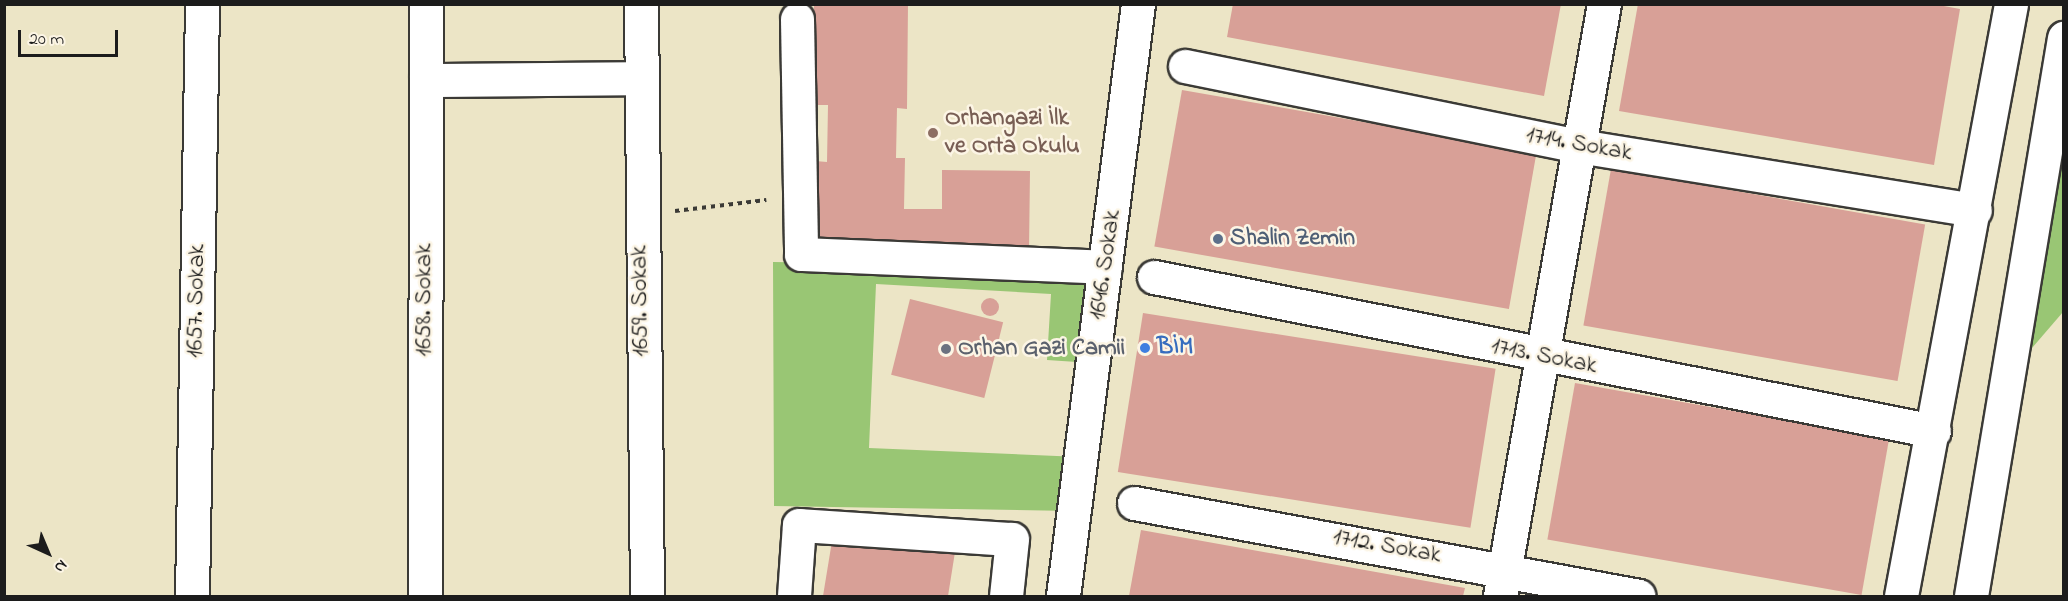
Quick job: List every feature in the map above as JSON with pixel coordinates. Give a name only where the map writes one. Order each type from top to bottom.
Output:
[{"type":"street","name":"1657. Sokak","points":[[192,597],[202,4]]},
{"type":"street","name":"1658. Sokak","points":[[424,597],[426,4]]},
{"type":"street","name":"1659. Sokak","points":[[641,4],[639,216],[647,597]]},
{"type":"street","name":"1646. Sokak","points":[[1064,597],[1138,4]]},
{"type":"street","points":[[1502,582],[1604,4]]},
{"type":"street","points":[[1901,597],[1975,210],[2011,4]]},
{"type":"street","points":[[797,19],[801,254],[1105,267]]},
{"type":"street","points":[[1971,597],[2064,38]]},
{"type":"street","name":"1714. Sokak","points":[[1185,66],[1579,146],[1975,210]]},
{"type":"street","points":[[426,80],[642,78]]},
{"type":"street","name":"1713. Sokak","points":[[1154,277],[1541,357],[1934,431]]},
{"type":"street","name":"1712. Sokak","points":[[1134,503],[1502,582],[1639,597]]},
{"type":"street","points":[[794,597],[799,525],[1012,539],[1006,597]]},
{"type":"path","points":[[639,216],[767,200]]},
{"type":"green space","points":[[2063,60],[2063,312],[2013,370]]},
{"type":"green space","points":[[773,262],[1105,267],[1092,363],[1047,360],[1051,294],[876,284],[869,448],[1080,457],[1072,511],[774,506]]},
{"type":"building","points":[[814,4],[908,4],[907,109],[897,108],[896,158],[905,158],[904,209],[942,209],[942,170],[1030,171],[1029,251],[814,250],[815,161],[827,162],[828,105],[813,105]]},
{"type":"building","points":[[1233,4],[1561,4],[1544,96],[1227,37]]},
{"type":"building","points":[[1638,4],[1933,4],[1960,9],[1934,165],[1619,111]]},
{"type":"building","points":[[1182,90],[1537,153],[1509,309],[1154,247]]},
{"type":"building","points":[[1611,169],[1925,224],[1898,381],[1583,326]]},
{"type":"building","points":[[990,298],[996,301],[999,307],[996,313],[990,316],[984,313],[981,307],[984,301]]},
{"type":"building","name":"Orhan Gazi Camii","points":[[910,299],[1003,322],[984,398],[891,375]]},
{"type":"building","points":[[1143,313],[1496,369],[1470,528],[1118,472]]},
{"type":"building","points":[[1575,383],[1889,438],[1862,595],[1547,540]]},
{"type":"building","points":[[1141,530],[1465,588],[1463,596],[1129,596]]},
{"type":"building","points":[[833,535],[955,552],[948,596],[823,596]]},
{"type":"place","name":"Orhangazi İlk ve Orta Okulu","points":[[933,133]]},
{"type":"place","name":"Shalin Zemin","points":[[1218,239]]},
{"type":"place","name":"BİM","points":[[1145,348]]},
{"type":"place","name":"Orhan Gazi Camii","points":[[946,349]]}]
